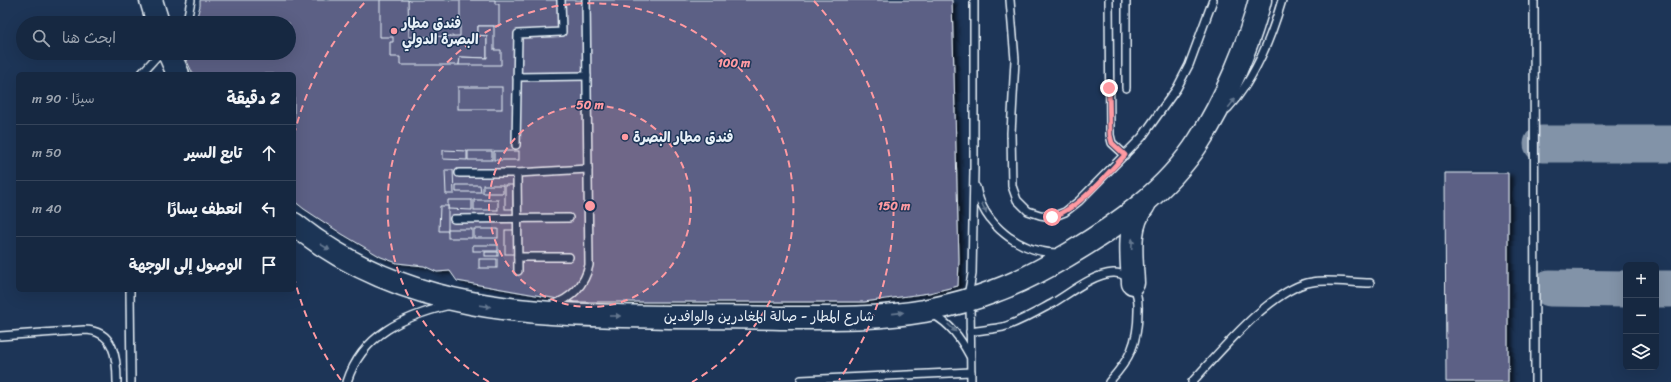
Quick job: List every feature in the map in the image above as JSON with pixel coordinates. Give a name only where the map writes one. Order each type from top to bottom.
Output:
[{"type":"highway","points":[[151,0],[156,16]]},
{"type":"highway","name":"شارع المطار - صالة المغادرين والوافدين","points":[[296,226],[315,240],[359,267],[394,282],[462,302],[526,311],[597,316],[820,318],[868,317],[922,311],[968,300],[997,291],[1023,279],[1108,230],[1137,209],[1172,175],[1198,143],[1214,115],[1238,63],[1246,44],[1260,0]]},
{"type":"highway","points":[[172,60],[177,72]]},
{"type":"highway","points":[[1133,283],[1133,225],[1141,209],[1157,190]]},
{"type":"lane","points":[[188,16],[191,0]]},
{"type":"lane","points":[[516,145],[518,34],[562,32],[561,0]]},
{"type":"lane","points":[[526,311],[563,300],[578,288],[587,274],[588,168],[586,0]]},
{"type":"lane","points":[[971,382],[968,300],[972,274],[974,171],[974,0]]},
{"type":"lane","points":[[1010,0],[1015,60],[1011,133],[1012,186],[1018,200],[1028,211],[1052,217],[1065,212],[1078,201],[1142,137],[1177,88],[1189,65],[1214,0]]},
{"type":"lane","points":[[1109,0],[1110,135],[1112,143],[1125,155]]},
{"type":"lane","points":[[1126,0],[1126,88]]},
{"type":"lane","points":[[1198,143],[1231,105],[1256,68],[1268,42],[1282,0]]},
{"type":"lane","points":[[1534,0],[1535,382]]},
{"type":"lane","points":[[143,72],[154,60]]},
{"type":"lane","points":[[517,77],[587,76]]},
{"type":"lane","points":[[459,173],[517,173],[588,168]]},
{"type":"lane","points":[[974,171],[978,195],[988,216],[1004,234],[1024,246],[1047,253],[1070,253]]},
{"type":"lane","points":[[517,173],[518,271]]},
{"type":"lane","points":[[454,219],[569,218]]},
{"type":"lane","points":[[518,257],[569,257]]},
{"type":"lane","points":[[970,332],[1004,326],[1052,303],[1094,279],[1114,273],[1124,276],[1133,283],[1137,292],[1139,309],[1138,325],[1130,356],[1109,382]]},
{"type":"lane","points":[[1192,382],[1265,308],[1281,295],[1297,286],[1313,282],[1370,283]]},
{"type":"lane","points":[[130,292],[131,382]]},
{"type":"lane","points":[[347,382],[351,369],[366,347],[387,329],[436,308],[462,302]]},
{"type":"lane","points":[[922,311],[943,320],[952,328],[959,336],[971,357]]},
{"type":"lane","points":[[0,336],[84,330],[92,330],[101,333],[107,339],[116,358],[117,382]]},
{"type":"lane","points":[[801,380],[971,372]]},
{"type":"building","name":"فندق مطار البصرة","points":[[200,0],[952,0],[959,260],[958,286],[929,293],[864,302],[575,302],[457,281],[450,271],[437,272],[424,266],[397,263],[381,257],[342,234],[296,203],[296,72],[192,72],[186,60],[296,60],[296,16],[197,16]]},
{"type":"building","name":"فندق مطار البصرة الدولي","points":[[380,0],[408,0],[409,37],[460,36],[460,0],[495,0],[495,4],[499,4],[499,26],[478,26],[478,35],[487,36],[487,58],[460,57],[459,65],[400,65],[400,57],[390,57],[390,42],[393,42],[393,37],[380,37]]},
{"type":"building","points":[[478,26],[494,26],[494,50],[501,50],[501,65],[459,65],[460,57],[487,58],[487,36],[478,35]]},
{"type":"building","points":[[458,87],[502,87],[502,109],[458,109]]},
{"type":"building","points":[[443,150],[467,151],[467,160],[443,159]]},
{"type":"building","points":[[468,151],[492,151],[492,160],[468,160]]},
{"type":"building","points":[[494,151],[519,151],[519,160],[494,160]]},
{"type":"building","points":[[445,170],[453,170],[454,194],[446,194]]},
{"type":"building","points":[[1445,173],[1508,173],[1508,382],[1446,382]]},
{"type":"building","points":[[456,185],[480,185],[481,192],[456,192]]},
{"type":"building","points":[[483,185],[503,185],[503,193],[483,193]]},
{"type":"building","points":[[505,185],[513,185],[513,209],[505,209]]},
{"type":"building","points":[[448,200],[472,200],[472,210],[448,209]]},
{"type":"building","points":[[474,200],[498,200],[498,210],[474,210]]},
{"type":"building","points":[[440,206],[448,206],[448,231],[439,231]]},
{"type":"building","points":[[448,229],[472,229],[472,238],[448,238]]},
{"type":"building","points":[[474,229],[498,229],[498,238],[474,238]]},
{"type":"building","points":[[505,230],[514,230],[514,254],[505,254]]},
{"type":"building","points":[[473,245],[498,245],[498,251],[473,251]]},
{"type":"building","points":[[485,252],[498,252],[498,256],[485,256]]},
{"type":"building","points":[[479,259],[497,259],[497,268],[479,268]]},
{"type":"taxiway","points":[[1542,144],[1671,144]]},
{"type":"taxiway","points":[[1550,288],[1623,289]]},
{"type":"taxiway","points":[[1659,289],[1671,289]]},
{"type":"place","name":"فندق مطار البصرة الدولي","points":[[394,31]]},
{"type":"place","name":"فندق مطار البصرة","points":[[625,137]]},
{"type":"route","points":[[1052,217],[1065,212],[1078,201],[1125,155],[1112,143],[1110,135],[1109,88]]}]
